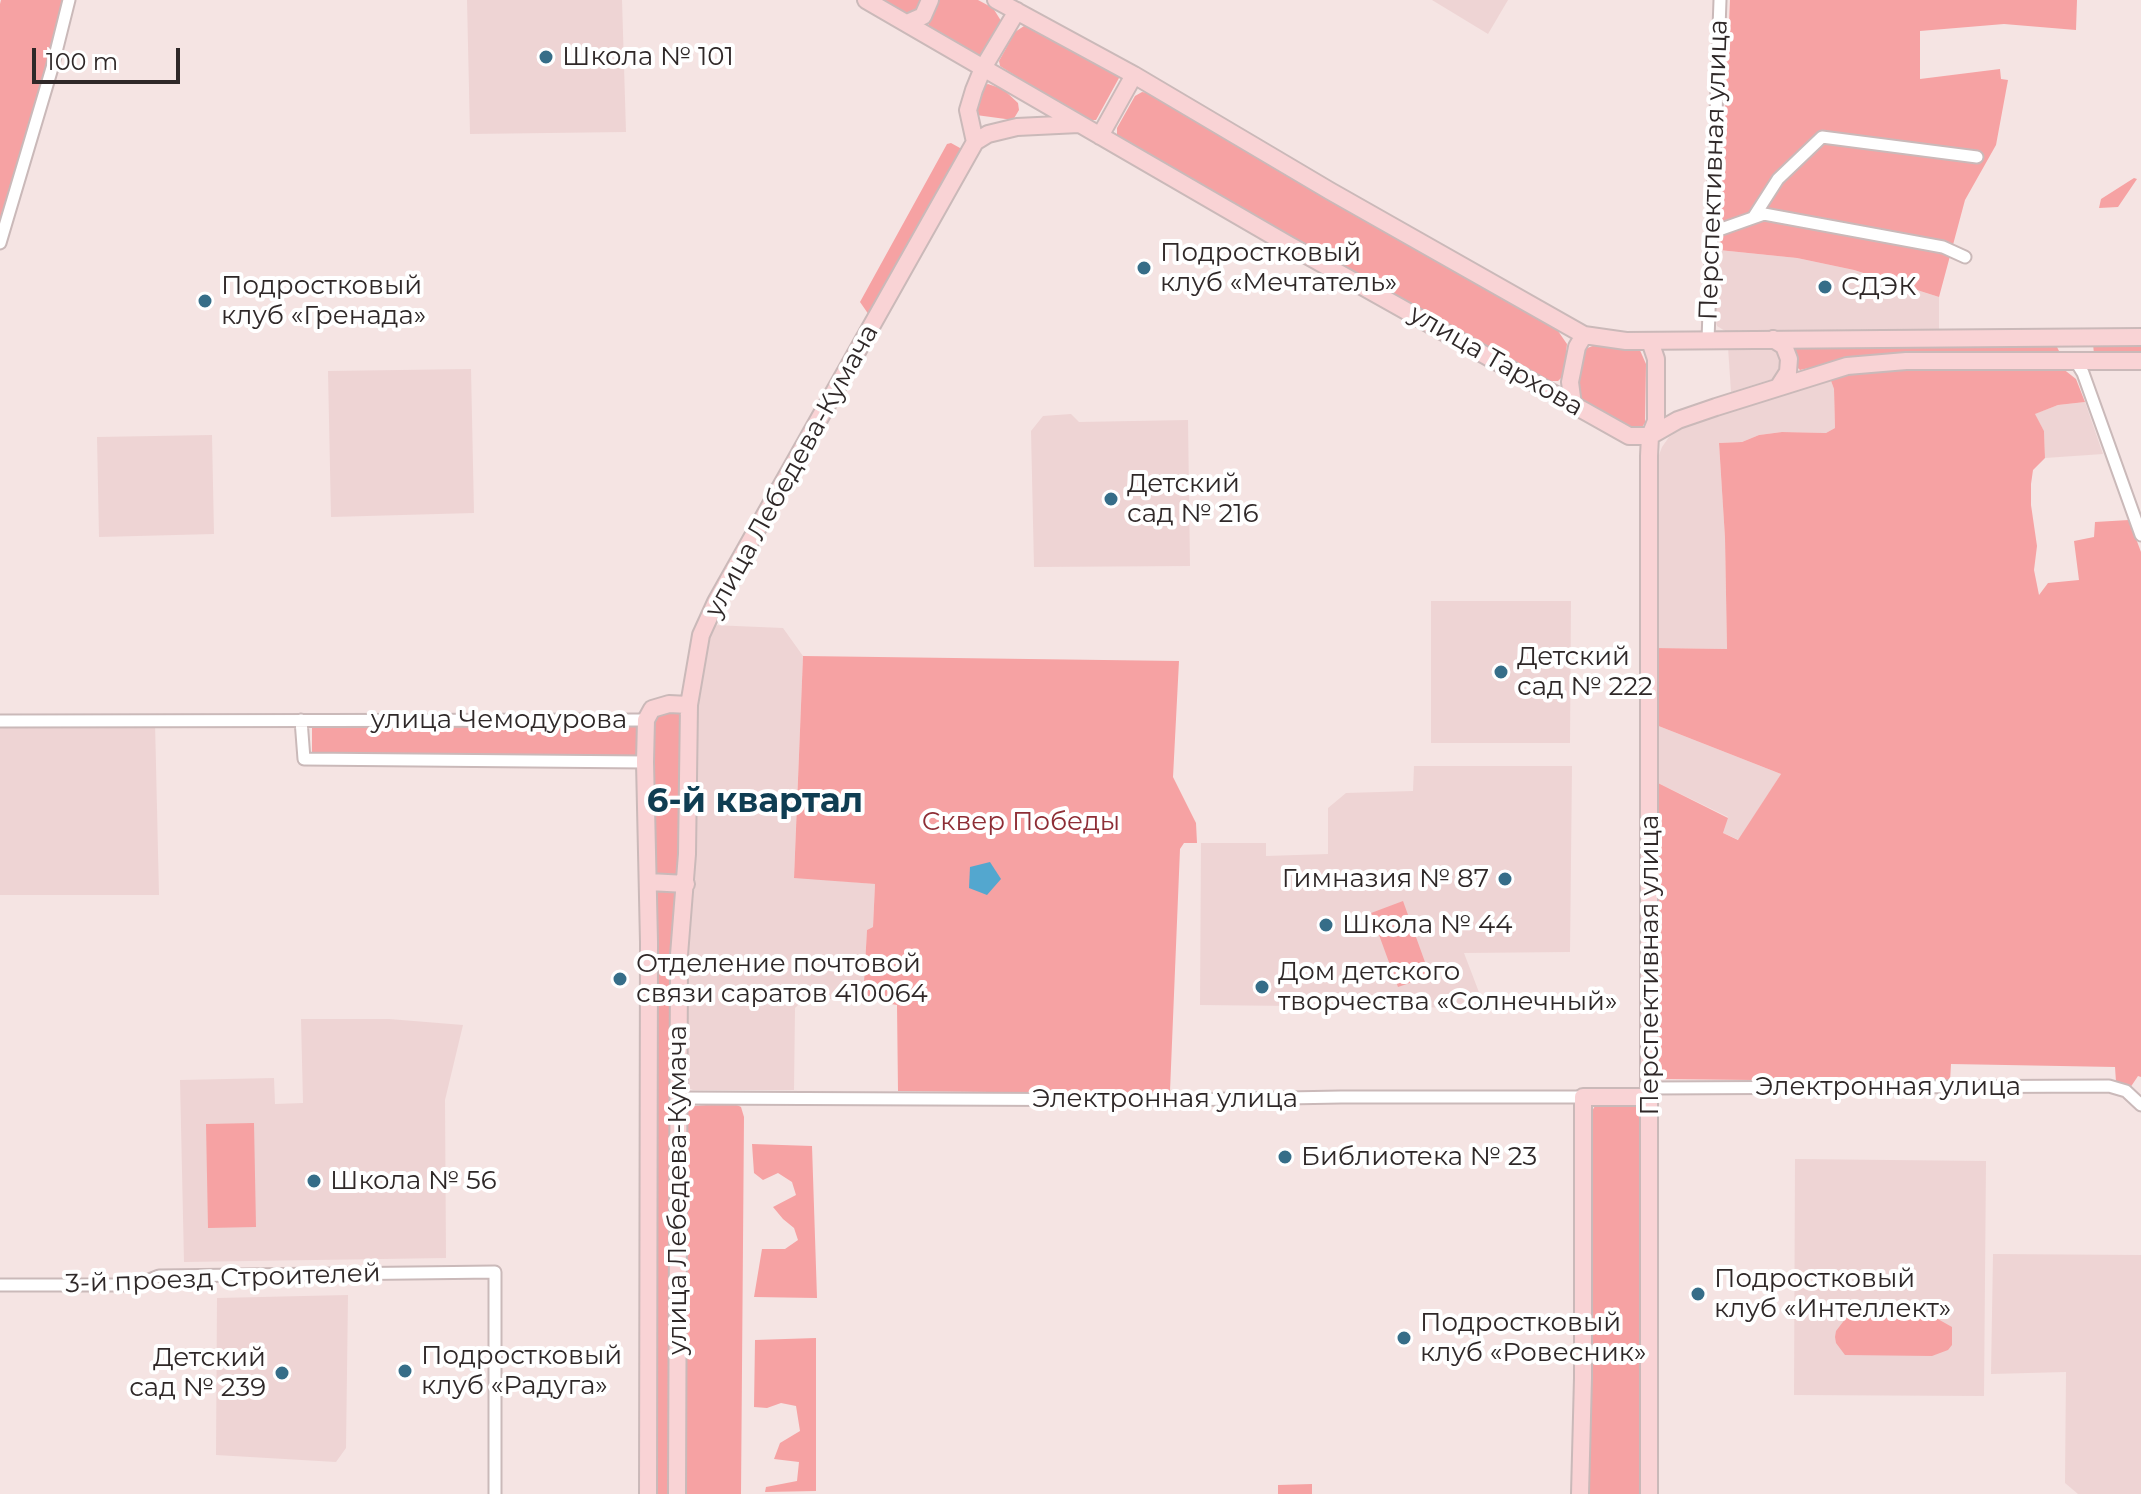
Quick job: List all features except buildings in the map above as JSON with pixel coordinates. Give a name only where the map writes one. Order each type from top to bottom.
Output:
[{"type":"street","points":[[0,243],[69,0]]},
{"type":"street","name":"улица Тархова","points":[[866,0],[1573,405],[1629,436],[1650,436]]},
{"type":"street","points":[[907,23],[923,16],[930,0]]},
{"type":"street","points":[[996,0],[1020,6],[1333,193],[1584,335],[1626,341],[2141,337]]},
{"type":"street","name":"Перспективная улица","points":[[1708,340],[1720,0]]},
{"type":"street","points":[[1020,6],[983,68],[968,110],[975,142],[988,134],[1017,127],[1079,124]]},
{"type":"street","points":[[1100,136],[1134,75]]},
{"type":"street","points":[[1753,218],[1778,179],[1822,137],[1977,157]]},
{"type":"street","name":"улица Лебедева-Кумача","points":[[677,1494],[679,955],[686,884],[689,705],[701,635],[716,602],[975,142]]},
{"type":"street","points":[[1713,232],[1764,214],[1943,247],[1965,257]]},
{"type":"street","points":[[1573,405],[1570,382],[1577,347],[1584,335]]},
{"type":"street","points":[[1773,339],[1784,346],[1789,359],[1788,372],[1779,386]]},
{"type":"street","points":[[2072,339],[2075,360],[2083,373],[2141,535]]},
{"type":"street","name":"Перспективная улица","points":[[1649,1494],[1650,436],[1656,421],[1656,359],[1650,341]]},
{"type":"street","points":[[1650,436],[1678,420],[1847,366],[1892,362],[2141,361]]},
{"type":"street","name":"улица Чемодурова","points":[[0,721],[646,720],[652,709],[669,704],[689,705]]},
{"type":"street","name":"улица Чемодурова","points":[[301,720],[304,759],[645,762]]},
{"type":"street","name":"улица Лебедева-Кумача","points":[[646,720],[649,882],[648,1494]]},
{"type":"street","points":[[649,882],[686,884]]},
{"type":"street","name":"Электронная улица","points":[[679,1098],[1177,1100],[1583,1097],[1650,1092],[2109,1086],[2126,1091],[2141,1105]]},
{"type":"street","points":[[1580,1494],[1583,1097]]},
{"type":"street","name":"3-й проезд Строителей","points":[[0,1285],[137,1285],[159,1276],[495,1272],[495,1494]]},
{"type":"shaded area","name":"Школа № 101","points":[[467,0],[622,0],[626,132],[470,134]]},
{"type":"shaded area","points":[[1432,0],[1508,0],[1488,34]]},
{"type":"shaded area","points":[[1719,250],[1797,258],[1854,270],[1939,297],[1939,329],[1725,331],[1717,326],[1716,320]]},
{"type":"shaded area","points":[[1728,347],[1780,348],[1782,376],[1731,392]]},
{"type":"shaded area","points":[[471,369],[474,513],[331,517],[328,371]]},
{"type":"shaded area","points":[[1830,378],[1834,389],[1835,428],[1826,433],[1782,432],[1759,435],[1742,442],[1719,443],[1727,649],[1655,648],[1659,455],[1662,447],[1669,437],[1683,428]]},
{"type":"shaded area","points":[[2085,402],[2103,454],[2045,458],[2044,431],[2034,414],[2058,405]]},
{"type":"shaded area","name":"Детский сад № 216","points":[[1071,414],[1079,422],[1188,420],[1190,566],[1034,567],[1031,431],[1043,416]]},
{"type":"shaded area","points":[[212,435],[214,534],[99,537],[97,437]]},
{"type":"shaded area","name":"Детский сад № 222","points":[[1431,601],[1571,601],[1570,743],[1431,743]]},
{"type":"shaded area","points":[[712,625],[783,628],[803,656],[794,877],[875,884],[873,927],[867,930],[863,999],[804,999],[795,1008],[794,1090],[693,1090],[688,1088],[686,1081],[684,963],[697,681],[703,649]]},
{"type":"shaded area","points":[[155,722],[159,895],[0,895],[0,725]]},
{"type":"shaded area","points":[[1656,725],[1781,774],[1739,840],[1723,833],[1728,817],[1656,782]]},
{"type":"shaded area","points":[[1414,766],[1572,766],[1570,952],[1464,953],[1485,1008],[1200,1005],[1201,843],[1266,843],[1266,856],[1328,854],[1328,808],[1346,793],[1413,791]]},
{"type":"shaded area","name":"Школа № 56","points":[[301,1019],[389,1019],[463,1025],[445,1100],[446,1258],[184,1262],[180,1080],[274,1078],[275,1104],[303,1103]]},
{"type":"shaded area","points":[[1795,1159],[1986,1161],[1984,1396],[1794,1395]]},
{"type":"shaded area","points":[[1993,1254],[2141,1255],[2141,1494],[2078,1494],[2065,1483],[2066,1372],[1991,1374]]},
{"type":"shaded area","name":"Детский сад № 239","points":[[348,1295],[346,1448],[336,1462],[216,1455],[217,1298]]},
{"type":"green space","points":[[1,0],[64,0],[0,228],[0,4]]},
{"type":"green space","points":[[881,0],[927,0],[913,15],[905,14]]},
{"type":"green space","points":[[932,0],[978,0],[993,8],[1003,24],[983,55],[976,55],[930,30],[927,19]]},
{"type":"green space","points":[[1730,0],[2077,0],[2076,30],[2004,24],[1920,31],[1920,79],[2000,69],[2001,79],[2008,80],[1996,145],[1965,200],[1939,297],[1854,270],[1797,258],[1719,250]]},
{"type":"green space","points":[[1024,26],[1119,75],[1096,120],[1085,120],[1000,66],[999,61],[1015,32]]},
{"type":"green space","points":[[988,84],[1003,89],[1018,103],[1019,110],[1013,120],[976,115],[972,103],[983,86]]},
{"type":"green space","points":[[1142,92],[1558,331],[1567,344],[1564,375],[1558,381],[1547,381],[1126,147],[1117,137],[1117,128],[1135,96]]},
{"type":"green space","points":[[947,144],[960,148],[961,153],[869,315],[860,302]]},
{"type":"green space","points":[[2137,179],[2118,207],[2099,208],[2101,199]]},
{"type":"green space","points":[[1631,344],[1639,348],[1646,364],[1645,423],[1639,431],[1632,431],[1585,407],[1578,390],[1580,357],[1585,349],[1595,345]]},
{"type":"green space","points":[[2093,344],[2141,344],[2141,354],[2094,354]]},
{"type":"green space","points":[[2056,345],[2059,351],[2054,353],[1865,356],[1800,370],[1794,364],[1793,346]]},
{"type":"green space","points":[[2062,368],[2076,379],[2085,402],[2058,405],[2035,414],[2044,431],[2045,458],[2033,470],[2031,484],[2037,546],[2034,570],[2039,595],[2048,583],[2079,580],[2074,541],[2094,537],[2095,522],[2129,520],[2141,552],[2141,1077],[2138,1076],[2130,1088],[2116,1082],[2115,1067],[1951,1064],[1950,1082],[1657,1079],[1656,782],[1728,818],[1723,833],[1738,840],[1781,774],[1656,725],[1655,648],[1727,649],[1719,443],[1742,442],[1759,435],[1782,432],[1826,433],[1835,428],[1834,389],[1830,378],[1843,375],[1874,370]]},
{"type":"green space","name":"Сквер Победы","points":[[803,656],[1179,661],[1173,777],[1196,823],[1197,843],[1184,843],[1180,849],[1170,1091],[1167,1094],[898,1091],[897,1005],[863,999],[867,930],[873,927],[875,884],[794,878]]},
{"type":"green space","points":[[675,710],[682,716],[681,871],[666,880],[654,874],[650,721],[653,715]]},
{"type":"green space","points":[[312,726],[636,726],[636,756],[312,756]]},
{"type":"green space","points":[[660,889],[677,893],[672,1494],[653,1494],[654,894]]},
{"type":"green space","points":[[1403,901],[1430,976],[1398,987],[1371,913]]},
{"type":"green space","points":[[1636,1100],[1644,1106],[1645,1494],[1588,1494],[1590,1115],[1596,1104]]},
{"type":"green space","points":[[733,1103],[741,1107],[744,1117],[741,1494],[682,1494],[684,1114],[693,1106]]},
{"type":"green space","points":[[254,1123],[256,1227],[208,1228],[206,1124]]},
{"type":"green space","points":[[752,1144],[812,1146],[817,1298],[754,1297],[762,1249],[785,1249],[798,1240],[794,1228],[773,1207],[796,1195],[792,1182],[778,1173],[763,1180],[754,1173]]},
{"type":"green space","points":[[1846,1318],[1936,1318],[1952,1327],[1952,1345],[1948,1350],[1932,1356],[1845,1355],[1835,1337]]},
{"type":"green space","points":[[816,1338],[816,1491],[765,1492],[766,1487],[797,1481],[799,1462],[774,1459],[780,1443],[800,1431],[796,1406],[781,1403],[767,1408],[754,1407],[755,1340]]},
{"type":"green space","points":[[1312,1484],[1312,1494],[1278,1494],[1278,1485]]},
{"type":"water","points":[[990,862],[1001,879],[987,895],[969,888],[970,867]]},
{"type":"place","name":"Школа № 101","points":[[546,57]]},
{"type":"place","name":"Подростковый клуб «Мечтатель»","points":[[1144,268]]},
{"type":"place","name":"СДЭК","points":[[1825,287]]},
{"type":"place","name":"Подростковый клуб «Гренада»","points":[[205,301]]},
{"type":"place","name":"Детский сад № 216","points":[[1111,499]]},
{"type":"place","name":"Детский сад № 222","points":[[1501,672]]},
{"type":"place","name":"Гимназия № 87","points":[[1505,879]]},
{"type":"place","name":"Школа № 44","points":[[1326,925]]},
{"type":"place","name":"Отделение почтовой связи саратов 410064","points":[[620,979]]},
{"type":"place","name":"Дом детского творчества «Солнечный»","points":[[1262,987]]},
{"type":"place","name":"Библиотека № 23","points":[[1285,1157]]},
{"type":"place","name":"Школа № 56","points":[[314,1181]]},
{"type":"place","name":"Подростковый клуб «Интеллект»","points":[[1698,1294]]},
{"type":"place","name":"Подростковый клуб «Ровесник»","points":[[1404,1338]]},
{"type":"place","name":"Подростковый клуб «Радуга»","points":[[405,1371]]},
{"type":"place","name":"Детский сад № 239","points":[[282,1373]]},
{"type":"district","name":"6-й квартал","points":[[755,802]]}]
